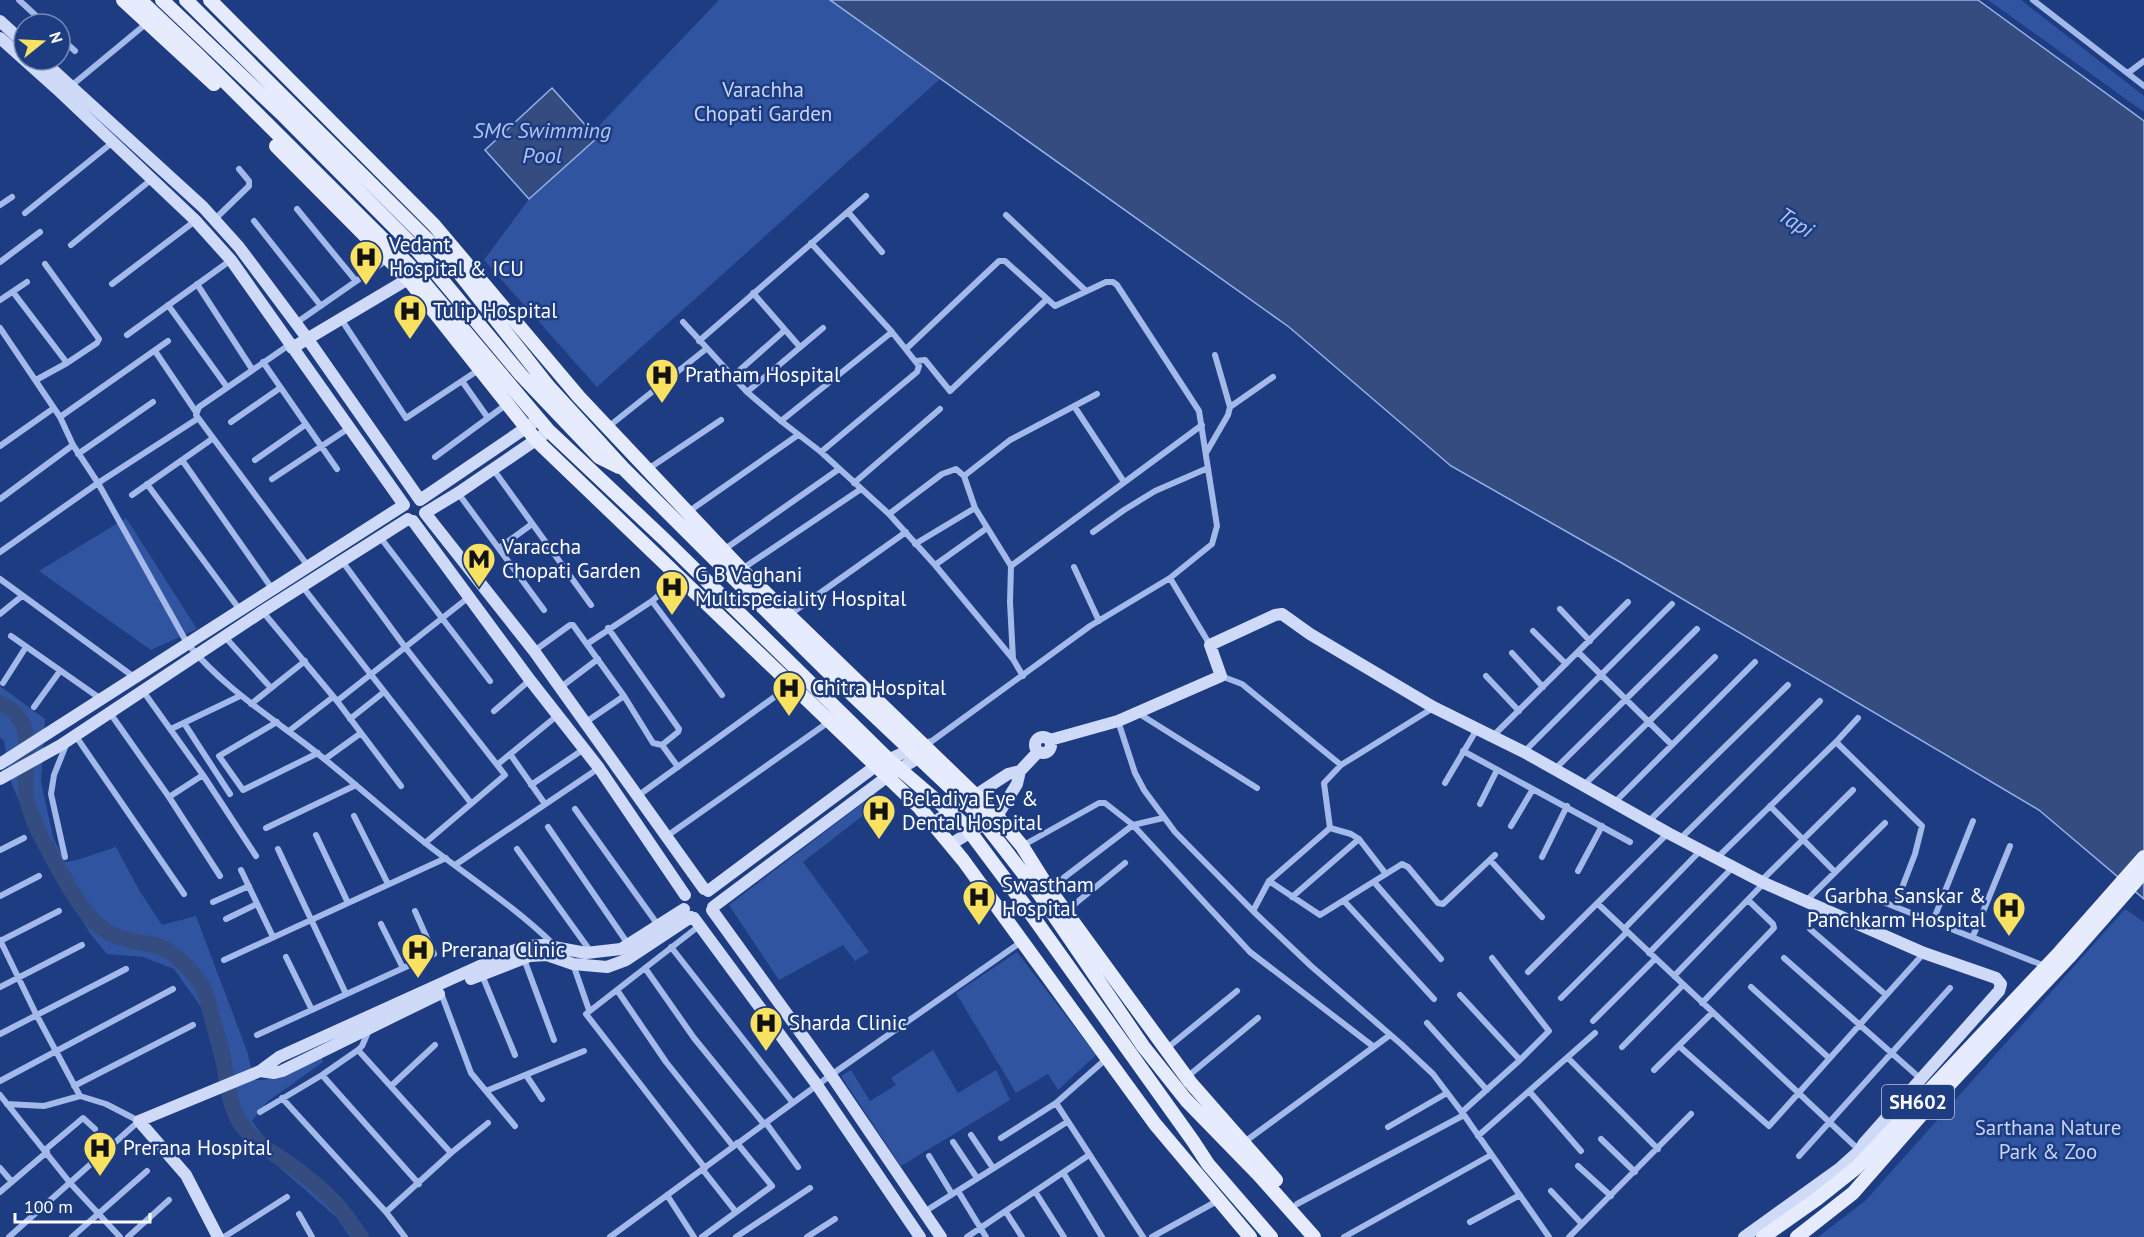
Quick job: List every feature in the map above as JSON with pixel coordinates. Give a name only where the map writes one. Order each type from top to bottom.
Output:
[{"type":"main road","points":[[123,0],[221,90],[408,279],[536,440],[877,765],[933,823],[1023,941],[1155,1124],[1250,1237]]},
{"type":"main road","points":[[140,0],[409,265],[548,430],[592,474],[665,540],[889,759],[964,824],[1137,1050],[1259,1175],[1314,1237]]},
{"type":"main road","points":[[152,0],[409,254],[540,408],[587,455],[592,474]]},
{"type":"main road","points":[[162,0],[284,116],[417,250],[521,375],[599,457],[623,468]]},
{"type":"main road","points":[[186,0],[452,264],[549,387],[623,468],[718,554],[826,670],[974,810],[1040,895],[1137,1050],[1145,1074],[1155,1124]]},
{"type":"main road","points":[[210,0],[434,225],[579,397],[688,512],[718,554]]},
{"type":"main road","points":[[622,522],[632,510]]},
{"type":"main road","points":[[738,574],[789,615],[997,816],[1022,846],[1065,912],[1186,1077],[1326,1237]]},
{"type":"main road","name":"SH602","points":[[1763,1237],[1817,1199],[2046,966],[2064,955],[2144,857]]},
{"type":"main road","name":"SH602","points":[[1797,1237],[1853,1193],[2064,955],[2144,872]]},
{"type":"main road","points":[[1145,1074],[1208,1164],[1271,1237]]},
{"type":"main road","points":[[1186,1100],[1214,1110]]},
{"type":"main road","points":[[1214,1110],[1219,1134]]},
{"type":"main road","points":[[1181,1155],[1208,1164]]},
{"type":"street","points":[[19,0],[32,12]]},
{"type":"street","points":[[2033,0],[2144,86]]},
{"type":"street","points":[[0,21],[12,32]]},
{"type":"street","points":[[71,86],[148,22]]},
{"type":"street","points":[[0,38],[195,220],[231,260],[404,505],[403,512],[599,768],[685,895]]},
{"type":"street","points":[[72,48],[75,51]]},
{"type":"street","points":[[2128,73],[2144,61]]},
{"type":"street","points":[[55,72],[167,174],[239,248],[307,338],[425,506],[425,513],[534,651],[713,897],[712,908],[831,1075],[941,1237]]},
{"type":"street","points":[[25,213],[113,142]]},
{"type":"street","points":[[214,220],[249,186],[249,181],[239,169]]},
{"type":"street","points":[[71,245],[152,179]]},
{"type":"street","points":[[699,341],[866,196]]},
{"type":"street","points":[[0,206],[12,197]]},
{"type":"street","points":[[297,209],[356,281]]},
{"type":"street","points":[[848,212],[882,252]]},
{"type":"street","points":[[1006,215],[1086,291]]},
{"type":"street","points":[[112,284],[195,220]]},
{"type":"street","points":[[254,221],[321,306]]},
{"type":"street","points":[[0,262],[40,232]]},
{"type":"street","points":[[811,243],[892,332],[919,366],[917,372],[821,452]]},
{"type":"street","points":[[296,323],[389,259]]},
{"type":"street","points":[[127,335],[231,260]]},
{"type":"street","points":[[9,1237],[139,1121],[257,1072],[274,1059],[515,950],[530,946],[591,952],[621,949],[658,925],[692,917],[704,917],[712,908],[976,707],[1099,621],[1170,578],[1212,544],[1216,526],[1202,425],[1196,406],[1117,285],[1110,282],[1057,306],[1005,261],[999,261],[906,349]]},
{"type":"street","points":[[36,380],[67,363],[97,343],[99,339],[45,264]]},
{"type":"street","points":[[0,552],[196,416],[199,407],[252,369],[408,279]]},
{"type":"street","points":[[0,300],[27,282]]},
{"type":"street","points":[[197,284],[252,369]]},
{"type":"street","points":[[13,292],[67,363]]},
{"type":"street","points":[[753,293],[800,347]]},
{"type":"street","points":[[916,361],[925,360],[950,391],[1047,299]]},
{"type":"street","points":[[168,305],[227,387]]},
{"type":"street","points":[[340,319],[406,418],[480,369]]},
{"type":"street","points":[[683,322],[747,392],[821,452],[889,514],[935,565],[1013,659],[1023,676]]},
{"type":"street","points":[[0,328],[60,417],[78,454],[98,483],[187,643],[197,655],[251,705],[318,753],[425,843],[534,926],[555,947]]},
{"type":"street","points":[[747,392],[823,328]]},
{"type":"street","points":[[732,377],[785,330]]},
{"type":"street","points":[[781,421],[892,332]]},
{"type":"street","points":[[60,417],[168,341]]},
{"type":"street","points":[[607,428],[706,349]]},
{"type":"street","points":[[155,351],[212,439],[308,566]]},
{"type":"street","points":[[1206,453],[1228,415],[1230,406],[1215,355]]},
{"type":"street","points":[[263,362],[337,469]]},
{"type":"street","points":[[1230,406],[1273,377]]},
{"type":"street","points":[[462,381],[488,418]]},
{"type":"street","points":[[231,422],[280,388]]},
{"type":"street","points":[[964,476],[1010,440],[1097,394]]},
{"type":"street","points":[[78,454],[153,402]]},
{"type":"street","points":[[435,457],[508,404]]},
{"type":"street","points":[[1074,406],[1124,482]]},
{"type":"street","points":[[0,447],[54,408]]},
{"type":"street","points":[[854,483],[940,409]]},
{"type":"street","points":[[4,761],[59,728],[134,676],[273,590],[409,500],[420,500],[539,419]]},
{"type":"street","points":[[648,469],[721,420]]},
{"type":"street","points":[[255,460],[305,425]]},
{"type":"street","points":[[1011,566],[1202,425]]},
{"type":"street","points":[[272,479],[349,428]]},
{"type":"street","points":[[0,779],[68,740],[380,537],[411,520],[420,519],[425,513],[493,470],[548,430]]},
{"type":"street","points":[[688,512],[798,435]]},
{"type":"street","points":[[132,495],[212,439]]},
{"type":"street","points":[[0,499],[73,445]]},
{"type":"street","points":[[182,460],[273,590]]},
{"type":"street","points":[[1093,532],[1155,491],[1208,468]]},
{"type":"street","points":[[718,554],[839,469]]},
{"type":"street","points":[[889,514],[942,474],[956,469],[964,476],[975,507],[1011,566],[1013,659]]},
{"type":"street","points":[[493,470],[591,605]]},
{"type":"street","points":[[147,484],[240,610]]},
{"type":"street","points":[[738,574],[861,489]]},
{"type":"street","points":[[458,493],[544,610]]},
{"type":"street","points":[[915,544],[975,507]]},
{"type":"street","points":[[499,548],[532,524]]},
{"type":"street","points":[[935,565],[987,528]]},
{"type":"street","points":[[789,615],[906,532]]},
{"type":"street","points":[[380,537],[490,681]]},
{"type":"street","points":[[342,561],[405,647],[498,764],[504,777],[425,843]]},
{"type":"street","points":[[1074,567],[1099,621]]},
{"type":"street","points":[[587,644],[652,601],[678,577]]},
{"type":"street","points":[[1170,578],[1210,645],[1221,676]]},
{"type":"street","points":[[0,579],[134,676]]},
{"type":"street","points":[[302,586],[471,803]]},
{"type":"street","points":[[0,614],[22,596]]},
{"type":"street","points":[[289,731],[371,675],[469,597]]},
{"type":"street","points":[[652,601],[722,695]]},
{"type":"street","points":[[1493,736],[1628,602]]},
{"type":"street","points":[[1524,752],[1672,604]]},
{"type":"street","points":[[1560,609],[1590,641]]},
{"type":"street","points":[[263,611],[335,699],[401,786]]},
{"type":"street","points":[[1210,645],[1275,615],[1282,614],[1310,634],[1433,707],[1524,752],[1648,822],[1763,882],[1924,953],[1996,978],[2001,984],[1999,991],[1864,1143],[1849,1167],[1744,1237]]},
{"type":"street","points":[[534,651],[573,625],[624,696],[653,743],[662,745],[678,767]]},
{"type":"street","points":[[608,628],[679,729],[662,745]]},
{"type":"street","points":[[1555,770],[1697,629]]},
{"type":"street","points":[[1533,631],[1566,664]]},
{"type":"street","points":[[11,636],[101,699]]},
{"type":"street","points":[[225,637],[271,688]]},
{"type":"street","points":[[3,683],[27,647]]},
{"type":"street","points":[[1578,652],[1672,745]]},
{"type":"street","points":[[1512,653],[1543,687]]},
{"type":"street","points":[[1583,786],[1715,657]]},
{"type":"street","points":[[561,687],[598,660]]},
{"type":"street","points":[[251,705],[305,662]]},
{"type":"street","points":[[1614,803],[1755,662]]},
{"type":"street","points":[[34,707],[60,671]]},
{"type":"street","points":[[951,844],[997,816],[1017,784],[1020,771],[1038,752],[1035,748],[1039,738],[1043,735],[1050,740],[1118,721],[1221,676],[1242,684],[1341,765]]},
{"type":"street","points":[[1486,676],[1519,711]]},
{"type":"street","points":[[494,711],[530,680]]},
{"type":"street","points":[[639,795],[792,684]]},
{"type":"street","points":[[1648,822],[1788,684]]},
{"type":"street","points":[[143,690],[256,856]]},
{"type":"street","points":[[350,719],[384,692]]},
{"type":"street","points":[[171,729],[240,696]]},
{"type":"street","points":[[586,722],[624,696]]},
{"type":"street","points":[[1528,972],[1598,904],[1820,701]]},
{"type":"street","points":[[1330,828],[1323,785],[1341,765],[1433,707]]},
{"type":"street","points":[[110,713],[169,797],[220,876]]},
{"type":"street","points":[[1138,713],[1257,788]]},
{"type":"street","points":[[498,764],[558,715]]},
{"type":"street","points":[[1718,858],[1858,718]]},
{"type":"street","points":[[667,836],[831,721]]},
{"type":"street","points":[[1118,721],[1135,773],[1163,818],[1253,911],[1311,966],[1433,1074],[1550,1237]]},
{"type":"street","points":[[277,722],[219,756],[243,790],[318,753]]},
{"type":"street","points":[[184,723],[230,794]]},
{"type":"street","points":[[1444,783],[1477,729]]},
{"type":"street","points":[[325,759],[361,733]]},
{"type":"street","points":[[65,857],[51,794],[54,775],[68,740]]},
{"type":"street","points":[[68,740],[184,894]]},
{"type":"street","points":[[1836,742],[1922,826],[1915,854],[1896,906]]},
{"type":"street","points":[[920,1237],[817,1085],[683,902],[685,895],[693,889],[706,890],[877,765],[927,746]]},
{"type":"street","points":[[531,785],[584,748]]},
{"type":"street","points":[[1463,752],[1630,842]]},
{"type":"street","points":[[510,754],[545,804]]},
{"type":"street","points":[[455,865],[599,768]]},
{"type":"street","points":[[1480,804],[1497,770]]},
{"type":"street","points":[[933,823],[1008,774],[1020,771]]},
{"type":"street","points":[[169,797],[203,775]]},
{"type":"street","points":[[266,828],[356,785]]},
{"type":"street","points":[[1511,826],[1533,789]]},
{"type":"street","points":[[1674,976],[1803,839],[1853,790]]},
{"type":"street","points":[[1022,846],[1102,802],[1133,825],[1250,952],[1374,1047]]},
{"type":"street","points":[[1770,806],[1835,872]]},
{"type":"street","points":[[1542,857],[1567,807]]},
{"type":"street","points":[[575,809],[658,925]]},
{"type":"street","points":[[354,816],[388,884]]},
{"type":"street","points":[[1049,889],[1133,825],[1141,825],[1163,818]]},
{"type":"street","points":[[1933,921],[1973,821]]},
{"type":"street","points":[[1805,902],[1885,824]]},
{"type":"street","points":[[1578,871],[1602,826]]},
{"type":"street","points":[[548,827],[628,944]]},
{"type":"street","points":[[1330,828],[1351,834],[1359,839],[1386,874]]},
{"type":"street","points":[[1253,911],[1269,881],[1330,828]]},
{"type":"street","points":[[316,835],[348,903]]},
{"type":"street","points":[[0,850],[24,838]]},
{"type":"street","points":[[1292,897],[1359,839]]},
{"type":"street","points":[[1973,936],[2010,846]]},
{"type":"street","points":[[278,849],[346,994]]},
{"type":"street","points":[[517,849],[591,952]]},
{"type":"street","points":[[1561,998],[1702,850]]},
{"type":"street","points":[[1269,881],[1320,915],[1398,866],[1405,865],[1438,903],[1443,904],[1493,857],[1542,917]]},
{"type":"street","points":[[224,960],[446,858]]},
{"type":"street","points":[[1065,912],[1125,864]]},
{"type":"street","points":[[1648,953],[1734,866]]},
{"type":"street","points":[[241,870],[273,937]]},
{"type":"street","points":[[0,896],[39,876]]},
{"type":"street","points":[[1374,882],[1441,960]]},
{"type":"street","points":[[213,902],[249,886]]},
{"type":"street","points":[[1873,898],[2046,966]]},
{"type":"street","points":[[1702,1003],[1774,928],[1773,924],[1748,900]]},
{"type":"street","points":[[1344,901],[1434,999]]},
{"type":"street","points":[[226,919],[257,904]]},
{"type":"street","points":[[1598,904],[1859,1150]]},
{"type":"street","points":[[59,911],[0,940],[80,1096]]},
{"type":"street","points":[[257,1035],[434,953],[415,911]]},
{"type":"street","points":[[692,917],[671,948],[589,1010],[586,1017],[736,1212]]},
{"type":"street","points":[[257,1072],[282,1071],[441,993],[524,958],[539,954],[573,964],[597,967],[618,964],[692,917]]},
{"type":"street","points":[[381,924],[402,968]]},
{"type":"street","points":[[1810,929],[1886,995]]},
{"type":"street","points":[[610,1237],[817,1085],[1023,941]]},
{"type":"street","points":[[0,987],[82,945]]},
{"type":"street","points":[[671,948],[793,1103]]},
{"type":"street","points":[[1679,1046],[1767,1126],[1770,1125],[1924,953]]},
{"type":"street","points":[[286,957],[312,1010]]},
{"type":"street","points":[[524,958],[554,1040]]},
{"type":"street","points":[[1297,1204],[1463,1113],[1550,1031],[1492,958]]},
{"type":"street","points":[[1784,958],[1921,1079]]},
{"type":"street","points":[[1593,1021],[1655,959]]},
{"type":"street","points":[[573,964],[589,1010]]},
{"type":"street","points":[[645,968],[694,1038],[765,1123],[798,1167]]},
{"type":"street","points":[[0,1034],[126,969]]},
{"type":"street","points":[[482,974],[515,1055]]},
{"type":"street","points":[[1622,1047],[1683,985]]},
{"type":"street","points":[[1751,987],[1830,1058]]},
{"type":"street","points":[[1799,1156],[1950,988]]},
{"type":"street","points":[[0,1081],[173,989]]},
{"type":"street","points":[[618,990],[666,1062],[772,1186],[702,1237]]},
{"type":"street","points":[[1166,1049],[1237,991]]},
{"type":"street","points":[[441,993],[471,1073],[515,1126]]},
{"type":"street","points":[[1460,995],[1520,1060]]},
{"type":"street","points":[[1654,1070],[1712,1013]]},
{"type":"street","points":[[1186,1077],[1258,1018]]},
{"type":"street","points":[[1427,1023],[1487,1090]]},
{"type":"street","points":[[74,1086],[193,1025]]},
{"type":"street","points":[[260,1112],[322,1075],[358,1050],[365,1042],[371,1026]]},
{"type":"street","points":[[1478,1136],[1594,1033]]},
{"type":"street","points":[[1243,1143],[1390,1035]]},
{"type":"street","points":[[391,1086],[435,1045]]},
{"type":"street","points":[[358,1050],[451,1153]]},
{"type":"street","points":[[486,1091],[584,1052]]},
{"type":"street","points":[[1568,1058],[1658,1149]]},
{"type":"street","points":[[1001,1138],[1056,1103],[1106,1059]]},
{"type":"street","points":[[322,1075],[419,1184]]},
{"type":"street","points":[[526,1075],[542,1099]]},
{"type":"street","points":[[1529,1091],[1581,1151]]},
{"type":"street","points":[[1388,1127],[1447,1093]]},
{"type":"street","points":[[0,1095],[71,1184],[120,1237]]},
{"type":"street","points":[[7,1104],[44,1106],[80,1096],[106,1104],[139,1121],[186,1175],[218,1237]]},
{"type":"street","points":[[282,1098],[386,1212],[405,1237]]},
{"type":"street","points":[[1056,1103],[1143,1237]]},
{"type":"street","points":[[1569,1237],[1691,1114]]},
{"type":"street","points":[[0,1192],[83,1118],[95,1129]]},
{"type":"street","points":[[924,1212],[1067,1122]]},
{"type":"street","points":[[386,1212],[488,1123]]},
{"type":"street","points":[[971,1135],[993,1168]]},
{"type":"street","points":[[1600,1139],[1635,1172]]},
{"type":"street","points":[[953,1142],[977,1178]]},
{"type":"street","points":[[968,1237],[1089,1155]]},
{"type":"street","points":[[1344,1237],[1491,1155]]},
{"type":"street","points":[[929,1156],[986,1237]]},
{"type":"street","points":[[1578,1166],[1611,1196]]},
{"type":"street","points":[[0,1168],[12,1182]]},
{"type":"street","points":[[72,1237],[147,1171]]},
{"type":"street","points":[[1064,1174],[1102,1237]]},
{"type":"street","points":[[736,1237],[810,1188]]},
{"type":"street","points":[[1551,1191],[1582,1224]]},
{"type":"street","points":[[1036,1193],[1064,1237]]},
{"type":"street","points":[[667,1195],[691,1236]]},
{"type":"street","points":[[1470,1222],[1520,1195]]},
{"type":"street","points":[[224,1237],[287,1197]]},
{"type":"street","points":[[128,1237],[169,1200]]},
{"type":"street","points":[[1152,1237],[1219,1200]]},
{"type":"street","points":[[1006,1212],[1022,1237]]},
{"type":"street","points":[[298,1214],[312,1237]]},
{"type":"street","points":[[807,1237],[835,1219]]},
{"type":"green space","name":"Varachha Chopati Garden","points":[[719,0],[830,0],[940,79],[597,387],[484,260],[529,199]]},
{"type":"green space","points":[[1988,0],[2021,0],[2144,96],[2144,112]]},
{"type":"green space","points":[[126,518],[197,629],[151,650],[39,571]]},
{"type":"green space","points":[[0,686],[45,719],[41,782],[53,837],[65,862],[116,847],[139,890],[162,925],[196,916],[247,1051],[254,1080],[281,1076],[321,1055],[323,1062],[267,1102],[252,1121],[268,1142],[336,1198],[369,1237],[350,1237],[337,1218],[254,1145],[237,1126],[225,1097],[201,1007],[174,969],[143,957],[107,954],[91,935],[43,854],[12,785],[4,741],[0,737]]},
{"type":"green space","points":[[876,793],[883,800],[803,862],[869,952],[855,961],[843,945],[779,980],[729,905]]},
{"type":"green space","name":"Sarthana Nature Park & Zoo","points":[[2125,909],[2144,922],[2144,1237],[1818,1237],[1866,1200]]},
{"type":"green space","points":[[1017,952],[1096,1055],[1058,1090],[1048,1074],[1016,1093],[956,993]]},
{"type":"green space","points":[[933,1050],[958,1093],[996,1070],[1010,1100],[901,1166],[841,1076],[851,1070],[870,1101],[896,1085],[891,1078]]},
{"type":"water","name":"Tapi","points":[[830,0],[1978,0],[2144,121],[2144,899],[2039,810],[1620,562],[1451,466],[1289,327]]},
{"type":"water","name":"SMC Swimming Pool","points":[[552,88],[597,138],[529,199],[485,150]]},
{"type":"waterway","points":[[0,703],[13,711],[26,733],[26,787],[29,808],[44,842],[76,899],[88,915],[108,932],[122,938],[163,948],[190,970],[201,984],[206,996],[222,1052],[232,1105],[238,1119],[259,1143],[320,1188],[342,1210],[361,1237]]},
{"type":"place","name":"Vedant Hospital & ICU","points":[[366,286]]},
{"type":"place","name":"Tulip Hospital","points":[[410,340]]},
{"type":"place","name":"Pratham Hospital","points":[[662,404]]},
{"type":"place","name":"Varaccha Chopati Garden","points":[[479,588]]},
{"type":"place","name":"G B Vaghani Multispeciality Hospital","points":[[672,616]]},
{"type":"place","name":"Chitra Hospital","points":[[789,717]]},
{"type":"place","name":"Beladiya Eye & Dental Hospital","points":[[879,840]]},
{"type":"place","name":"Swastham Hospital","points":[[979,926]]},
{"type":"place","name":"Garbha Sanskar & Panchkarm Hospital","points":[[2009,937]]},
{"type":"place","name":"Prerana Clinic","points":[[418,979]]},
{"type":"place","name":"Sharda Clinic","points":[[766,1052]]},
{"type":"place","name":"Prerana Hospital","points":[[100,1177]]}]
